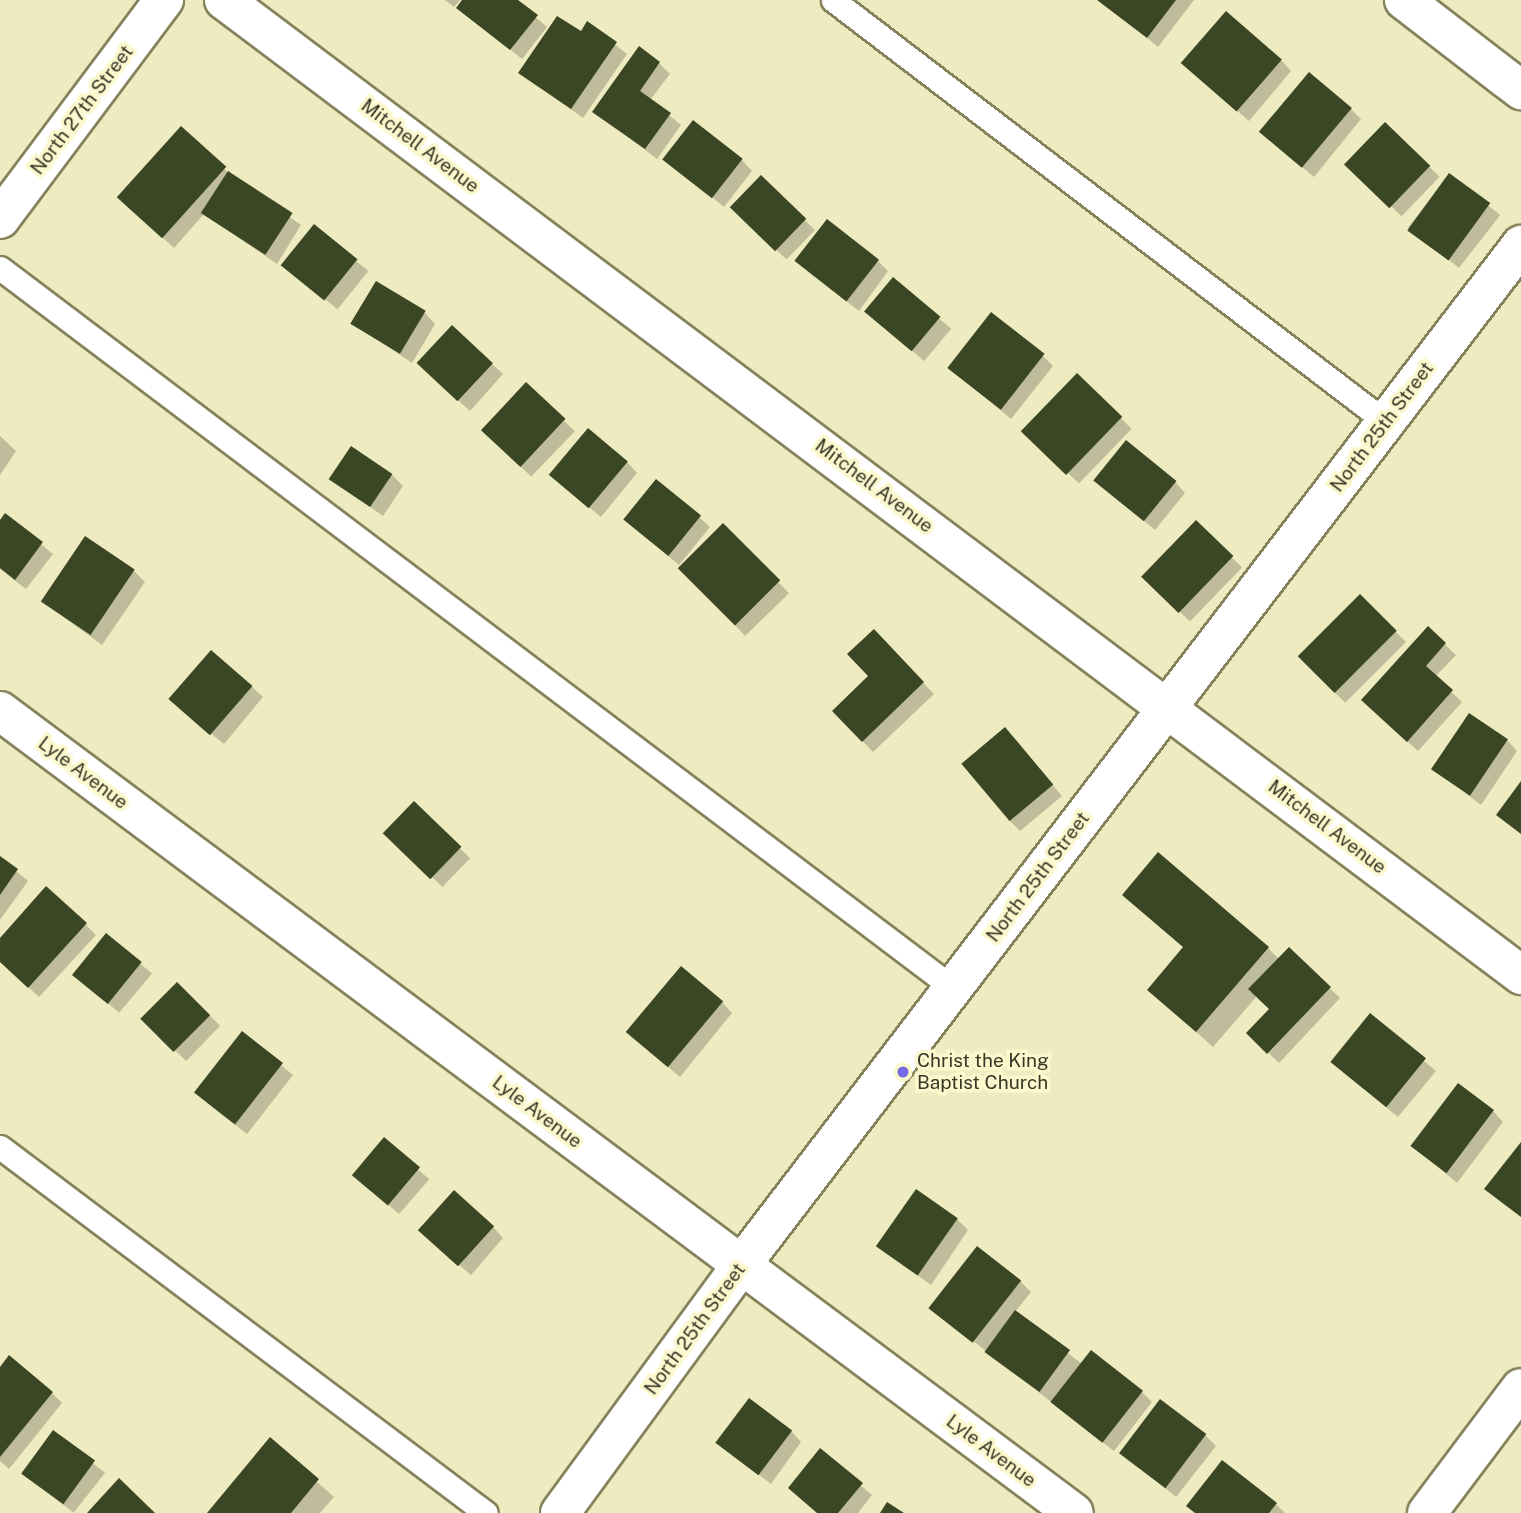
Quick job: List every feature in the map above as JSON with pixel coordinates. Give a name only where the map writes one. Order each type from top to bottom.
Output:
[{"type":"street","name":"North 27th Street","points":[[0,219],[164,0]]},
{"type":"street","name":"Mitchell Avenue","points":[[224,0],[1169,706],[1521,975]]},
{"type":"street","points":[[1404,0],[1521,90]]},
{"type":"street","name":"North 25th Street","points":[[560,1513],[742,1264],[1521,245]]},
{"type":"street","name":"Lyle Avenue","points":[[0,711],[1074,1513]]},
{"type":"street","points":[[1427,1513],[1521,1388]]},
{"type":"lane","points":[[832,0],[1386,422]]},
{"type":"lane","points":[[0,268],[953,988]]},
{"type":"lane","points":[[0,1147],[486,1513]]},
{"type":"building","points":[[462,0],[518,0],[538,15],[510,50],[456,8]]},
{"type":"building","points":[[1097,0],[1176,0],[1147,38]]},
{"type":"building","points":[[1226,11],[1282,60],[1237,112],[1181,63]]},
{"type":"building","points":[[557,16],[581,31],[587,21],[617,42],[571,109],[518,73]]},
{"type":"building","points":[[639,46],[660,62],[640,91],[671,113],[645,149],[592,112]]},
{"type":"building","points":[[1309,72],[1352,108],[1302,168],[1259,132]]},
{"type":"building","points":[[693,120],[743,159],[712,198],[662,159]]},
{"type":"building","points":[[1385,122],[1430,166],[1389,208],[1344,164]]},
{"type":"building","points":[[181,126],[226,167],[162,238],[117,197]]},
{"type":"building","points":[[228,171],[293,213],[265,255],[201,213]]},
{"type":"building","points":[[1449,173],[1490,203],[1449,260],[1407,230]]},
{"type":"building","points":[[761,175],[806,219],[775,251],[730,207]]},
{"type":"building","points":[[827,219],[879,260],[846,301],[794,261]]},
{"type":"building","points":[[314,224],[358,259],[324,300],[281,265]]},
{"type":"building","points":[[893,277],[940,317],[912,351],[864,311]]},
{"type":"building","points":[[376,281],[426,311],[400,354],[350,324]]},
{"type":"building","points":[[991,312],[1045,354],[1001,410],[947,368]]},
{"type":"building","points":[[452,325],[493,363],[457,401],[417,363]]},
{"type":"building","points":[[1077,373],[1122,417],[1066,475],[1021,431]]},
{"type":"building","points":[[526,382],[565,419],[520,467],[481,430]]},
{"type":"building","points":[[588,428],[628,461],[589,508],[549,475]]},
{"type":"building","points":[[1126,440],[1177,481],[1144,521],[1093,480]]},
{"type":"building","points":[[351,446],[392,474],[370,507],[329,479]]},
{"type":"building","points":[[656,479],[701,516],[668,556],[623,519]]},
{"type":"building","points":[[5,513],[43,542],[15,580],[0,568],[0,520]]},
{"type":"building","points":[[1196,520],[1233,556],[1179,613],[1141,577]]},
{"type":"building","points":[[723,523],[780,580],[735,626],[678,568]]},
{"type":"building","points":[[85,536],[135,570],[91,635],[41,601]]},
{"type":"building","points":[[1360,594],[1397,631],[1335,693],[1298,656]]},
{"type":"building","points":[[1428,626],[1446,643],[1426,666],[1453,690],[1407,742],[1361,700]]},
{"type":"building","points":[[874,629],[924,682],[862,742],[832,711],[868,676],[847,654]]},
{"type":"building","points":[[211,650],[253,686],[210,735],[168,699]]},
{"type":"building","points":[[1469,713],[1508,739],[1470,796],[1431,769]]},
{"type":"building","points":[[1005,727],[1053,784],[1010,821],[961,764]]},
{"type":"building","points":[[1521,781],[1521,834],[1496,815]]},
{"type":"building","points":[[414,801],[461,847],[430,879],[383,833]]},
{"type":"building","points":[[1158,852],[1269,947],[1196,1032],[1147,990],[1183,947],[1122,895]]},
{"type":"building","points":[[0,856],[18,869],[0,895]]},
{"type":"building","points":[[46,886],[87,923],[28,988],[0,962],[0,938]]},
{"type":"building","points":[[106,933],[142,962],[108,1004],[72,975]]},
{"type":"building","points":[[1289,947],[1331,987],[1267,1054],[1246,1033],[1269,1009],[1248,989]]},
{"type":"building","points":[[681,966],[723,1001],[668,1067],[626,1032]]},
{"type":"building","points":[[177,982],[210,1015],[173,1052],[140,1019]]},
{"type":"building","points":[[1370,1013],[1426,1058],[1386,1107],[1330,1062]]},
{"type":"building","points":[[242,1031],[283,1063],[235,1124],[194,1092]]},
{"type":"building","points":[[1458,1083],[1494,1110],[1446,1173],[1410,1146]]},
{"type":"building","points":[[384,1137],[420,1167],[388,1206],[352,1175]]},
{"type":"building","points":[[1521,1142],[1521,1217],[1484,1189]]},
{"type":"building","points":[[916,1189],[958,1218],[918,1276],[876,1246]]},
{"type":"building","points":[[454,1190],[494,1226],[458,1266],[418,1230]]},
{"type":"building","points":[[977,1246],[1021,1280],[972,1343],[928,1308]]},
{"type":"building","points":[[1015,1310],[1070,1350],[1039,1392],[984,1352]]},
{"type":"building","points":[[1091,1350],[1143,1391],[1102,1443],[1050,1402]]},
{"type":"building","points":[[9,1355],[53,1392],[0,1457],[0,1367]]},
{"type":"building","points":[[749,1398],[792,1430],[758,1475],[715,1443]]},
{"type":"building","points":[[1160,1399],[1206,1434],[1165,1488],[1119,1453]]},
{"type":"building","points":[[53,1430],[95,1461],[63,1504],[21,1474]]},
{"type":"building","points":[[270,1437],[319,1479],[291,1513],[207,1513]]},
{"type":"building","points":[[820,1448],[863,1483],[838,1513],[817,1513],[788,1488]]},
{"type":"building","points":[[1222,1460],[1277,1503],[1269,1513],[1195,1513],[1186,1506]]},
{"type":"building","points":[[119,1478],[155,1513],[87,1513]]},
{"type":"building","points":[[887,1502],[904,1513],[880,1513]]},
{"type":"place","name":"Christ the King Baptist Church","points":[[903,1072]]}]
